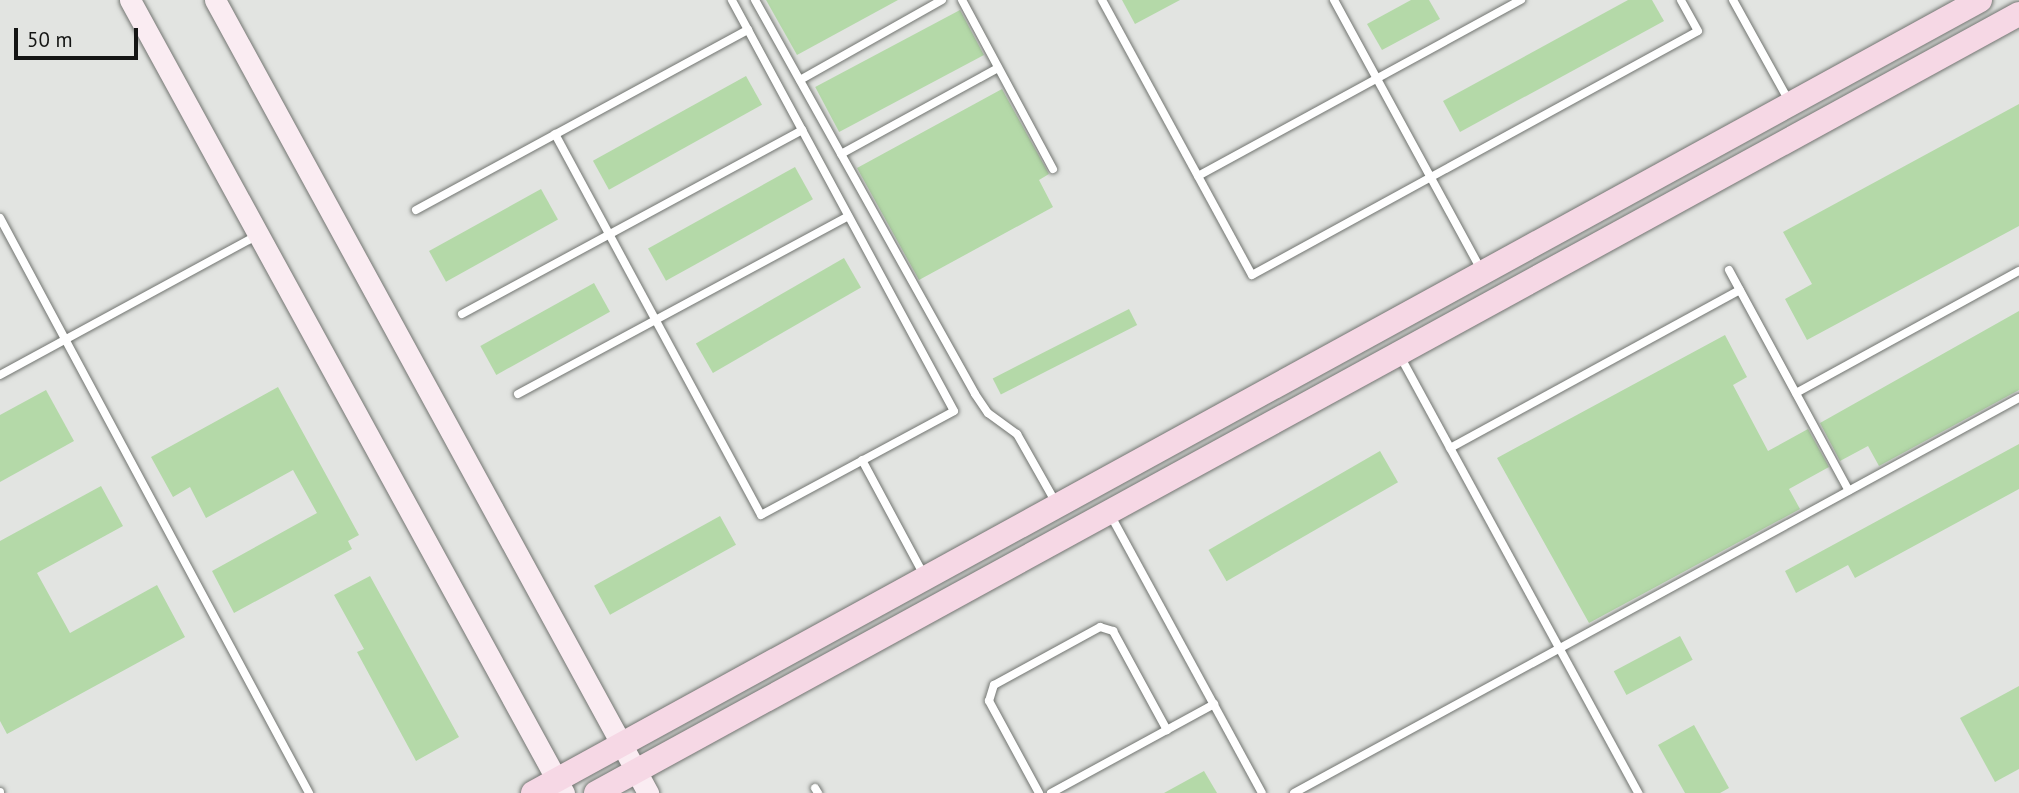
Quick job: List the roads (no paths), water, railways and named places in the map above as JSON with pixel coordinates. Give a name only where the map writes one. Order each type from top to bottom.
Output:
[{"type":"main road","points":[[533,793],[560,786],[622,744],[1980,0]]},
{"type":"main road","points":[[596,793],[2019,14]]},
{"type":"street","points":[[130,0],[560,786]]},
{"type":"street","points":[[215,0],[648,793]]},
{"type":"lane","points":[[555,134],[761,515],[954,411],[732,0]]},
{"type":"lane","points":[[755,0],[975,394],[988,414],[1017,434],[1058,505]]},
{"type":"lane","points":[[800,80],[942,0]]},
{"type":"lane","points":[[962,0],[1053,169]]},
{"type":"lane","points":[[1102,0],[1252,275],[1698,32],[1681,0]]},
{"type":"lane","points":[[1334,0],[1482,273]]},
{"type":"lane","points":[[1198,176],[1521,0]]},
{"type":"lane","points":[[1734,0],[1791,104]]},
{"type":"lane","points":[[416,210],[748,30]]},
{"type":"lane","points":[[841,154],[998,68]]},
{"type":"lane","points":[[462,314],[802,130]]},
{"type":"lane","points":[[517,394],[848,216]]},
{"type":"lane","points":[[0,218],[309,793]]},
{"type":"lane","points":[[0,375],[258,235]]},
{"type":"lane","points":[[1729,271],[1849,491]]},
{"type":"lane","points":[[1796,393],[2019,271]]},
{"type":"lane","points":[[1450,448],[1740,290]]},
{"type":"lane","points":[[1398,354],[1638,793]]},
{"type":"lane","points":[[1294,793],[2019,398]]},
{"type":"lane","points":[[862,460],[925,578]]},
{"type":"lane","points":[[1109,512],[1262,793]]},
{"type":"lane","points":[[1039,793],[989,701],[994,685],[1100,627],[1113,631],[1167,730]]},
{"type":"lane","points":[[1051,793],[1214,704]]}]
